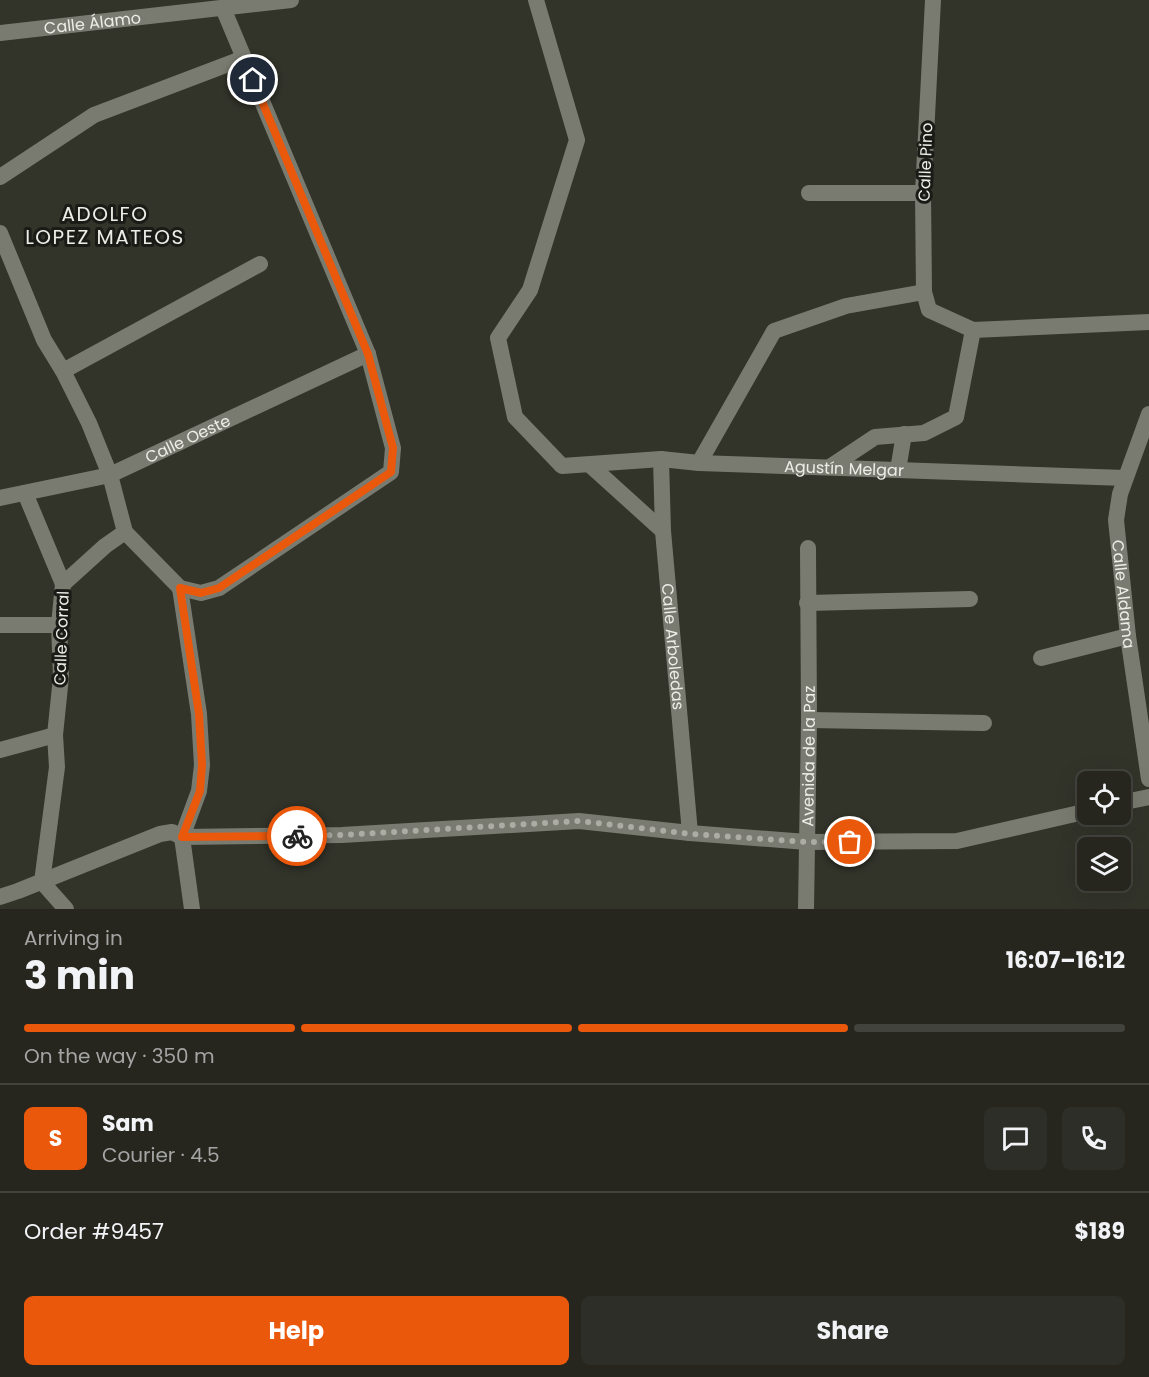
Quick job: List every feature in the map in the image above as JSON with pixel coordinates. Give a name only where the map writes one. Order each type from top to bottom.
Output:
[{"type":"street","name":"Calle Álamo","points":[[0,33],[291,0]]},
{"type":"street","name":"Agustín Melgar","points":[[536,0],[577,140],[530,290],[498,338],[515,417],[562,466],[661,459],[699,463],[1125,478]]},
{"type":"street","name":"Calle Pino","points":[[932,7],[923,193],[924,292],[929,310],[973,330]]},
{"type":"street","points":[[0,233],[44,340],[63,371],[89,423],[110,475],[125,532],[180,588],[201,593],[219,588],[391,472],[393,448],[368,354],[223,8]]},
{"type":"street","points":[[0,177],[94,115],[244,58]]},
{"type":"street","points":[[809,193],[923,193]]},
{"type":"street","points":[[63,371],[260,264]]},
{"type":"street","points":[[699,463],[774,331],[846,306],[924,292]]},
{"type":"street","points":[[830,467],[875,437],[924,433],[957,417],[973,330],[1149,322]]},
{"type":"street","name":"Calle Oeste","points":[[0,498],[110,475],[368,354]]},
{"type":"street","name":"Calle Aldama","points":[[1149,414],[1120,494],[1116,520],[1128,636],[1149,779]]},
{"type":"street","points":[[898,470],[904,434]]},
{"type":"street","name":"Calle Arboledas","points":[[661,459],[663,531],[690,834]]},
{"type":"street","points":[[590,465],[663,531]]},
{"type":"street","points":[[25,493],[63,584]]},
{"type":"street","name":"Calle Corral","points":[[42,882],[57,767],[55,735],[61,677],[59,625],[63,584],[105,546],[125,532]]},
{"type":"street","name":"Avenida de la Paz","points":[[806,909],[808,548]]},
{"type":"street","points":[[180,588],[199,714],[202,765],[200,791],[182,837],[192,909]]},
{"type":"street","points":[[807,603],[970,599]]},
{"type":"street","points":[[0,625],[59,625]]},
{"type":"street","points":[[1041,658],[1128,636]]},
{"type":"street","points":[[808,720],[984,723]]},
{"type":"street","points":[[0,750],[55,735]]},
{"type":"street","points":[[1131,801],[1149,797]]},
{"type":"street","points":[[0,897],[160,834],[172,832],[182,837],[342,835],[579,821],[690,834],[807,842],[957,841],[1077,814]]},
{"type":"street","points":[[42,882],[66,909]]},
{"type":"way so far","points":[[297,836],[579,821],[690,834],[807,842],[850,842]]},
{"type":"district","name":"ADOLFO LOPEZ MATEOS","points":[[105,226]]},
{"type":"route","points":[[253,80],[368,354],[393,448],[391,472],[219,588],[201,593],[180,588],[199,714],[202,765],[200,791],[182,837],[297,836]]}]
